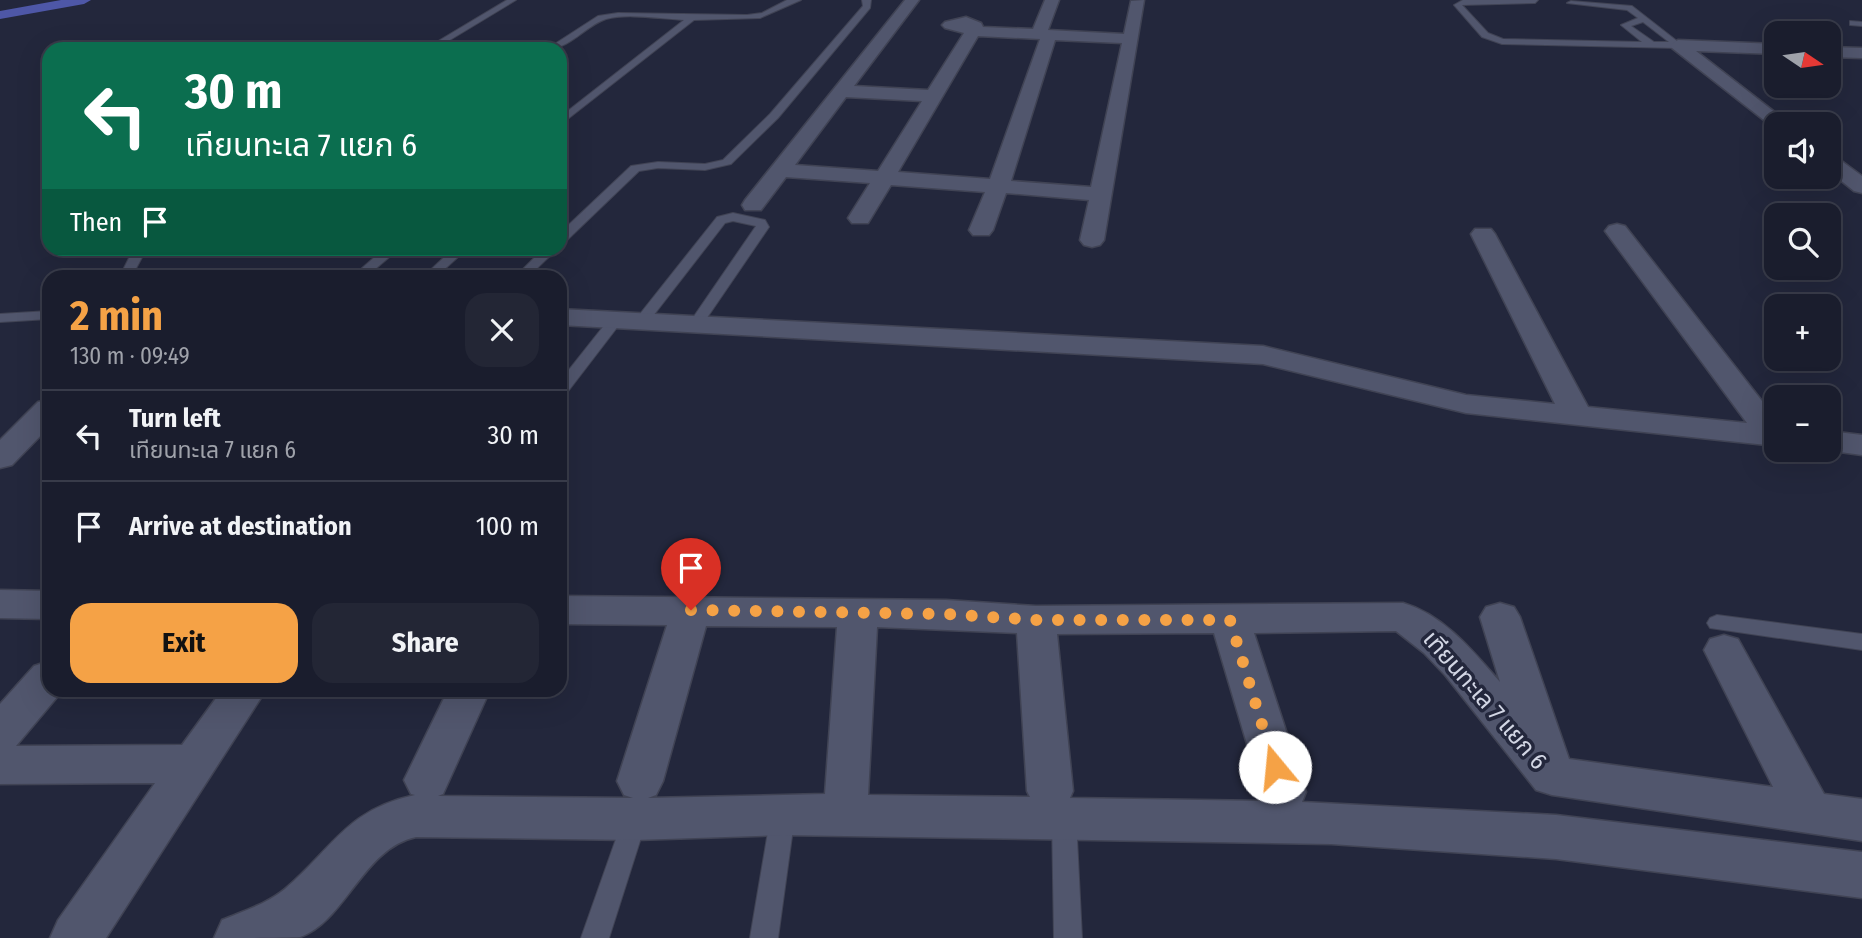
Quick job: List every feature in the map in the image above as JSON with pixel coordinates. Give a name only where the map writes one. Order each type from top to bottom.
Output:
[{"type":"street","points":[[753,205],[912,0]]},
{"type":"street","points":[[981,230],[998,186],[1052,0]]},
{"type":"street","points":[[1092,240],[1138,1]]},
{"type":"street","points":[[860,218],[973,28],[977,9],[962,9],[947,25],[966,22],[973,28],[1131,39]]},
{"type":"street","points":[[895,23],[917,24]]},
{"type":"street","points":[[1678,45],[1764,49]]},
{"type":"street","points":[[1678,45],[1765,112]]},
{"type":"street","points":[[1841,52],[1862,53]]},
{"type":"street","points":[[842,91],[933,96]]},
{"type":"street","points":[[781,170],[1101,194]]},
{"type":"street","points":[[1841,170],[1862,186]]},
{"type":"street","points":[[1617,231],[1764,423]]},
{"type":"street","points":[[1483,234],[1577,416]]},
{"type":"street","points":[[567,317],[1263,355],[1355,375],[1447,401],[1764,435]]},
{"type":"street","points":[[0,458],[42,416]]},
{"type":"street","points":[[1841,442],[1862,445]]},
{"type":"street","points":[[0,604],[42,605]]},
{"type":"street","name":"เทียนทะเล 7 แยก 6","points":[[567,610],[946,614],[1036,620],[1230,620],[1388,616],[1412,620],[1426,630],[1454,659],[1552,776],[1862,820]]},
{"type":"street","points":[[637,800],[691,610]]},
{"type":"street","points":[[847,791],[858,614]]},
{"type":"street","points":[[1500,617],[1552,776]]},
{"type":"street","points":[[1036,620],[1057,804]]},
{"type":"street","points":[[1230,620],[1283,792]]},
{"type":"street","points":[[1720,636],[1810,813]]},
{"type":"street","points":[[0,734],[42,685]]},
{"type":"street","points":[[76,938],[240,697]]},
{"type":"street","points":[[427,780],[466,697]]},
{"type":"street","points":[[0,765],[194,764]]},
{"type":"street","points":[[240,938],[293,914],[351,852],[393,821],[406,817],[637,800],[783,814],[1057,804],[1556,837],[1859,880]]},
{"type":"lane","points":[[441,42],[512,0]]},
{"type":"lane","points":[[562,42],[601,18],[618,15],[758,17],[780,3],[797,0]]},
{"type":"lane","points":[[567,233],[635,168],[648,165],[715,166],[727,162],[805,80],[867,6],[866,0]]},
{"type":"lane","points":[[1535,1],[1469,1],[1458,5],[1485,35],[1502,41],[1678,45]]},
{"type":"lane","points":[[1571,3],[1629,8],[1678,45]]},
{"type":"lane","points":[[567,116],[692,18]]},
{"type":"lane","points":[[1644,19],[1625,25],[1651,44]]},
{"type":"lane","points":[[567,384],[722,220],[733,218],[761,223],[763,227],[760,233],[695,325]]},
{"type":"lane","points":[[366,270],[384,256]]},
{"type":"lane","points":[[437,270],[453,256]]},
{"type":"lane","points":[[528,270],[543,256]]},
{"type":"lane","points":[[0,318],[42,315]]},
{"type":"lane","points":[[1720,636],[1862,642]]},
{"type":"lane","points":[[595,938],[637,800]]},
{"type":"lane","points":[[1057,804],[1068,938]]},
{"type":"lane","points":[[764,938],[783,814]]},
{"type":"waterway","points":[[0,15],[84,0]]},
{"type":"route","points":[[691,610],[946,614],[1036,620],[1230,620],[1275,767]]}]
